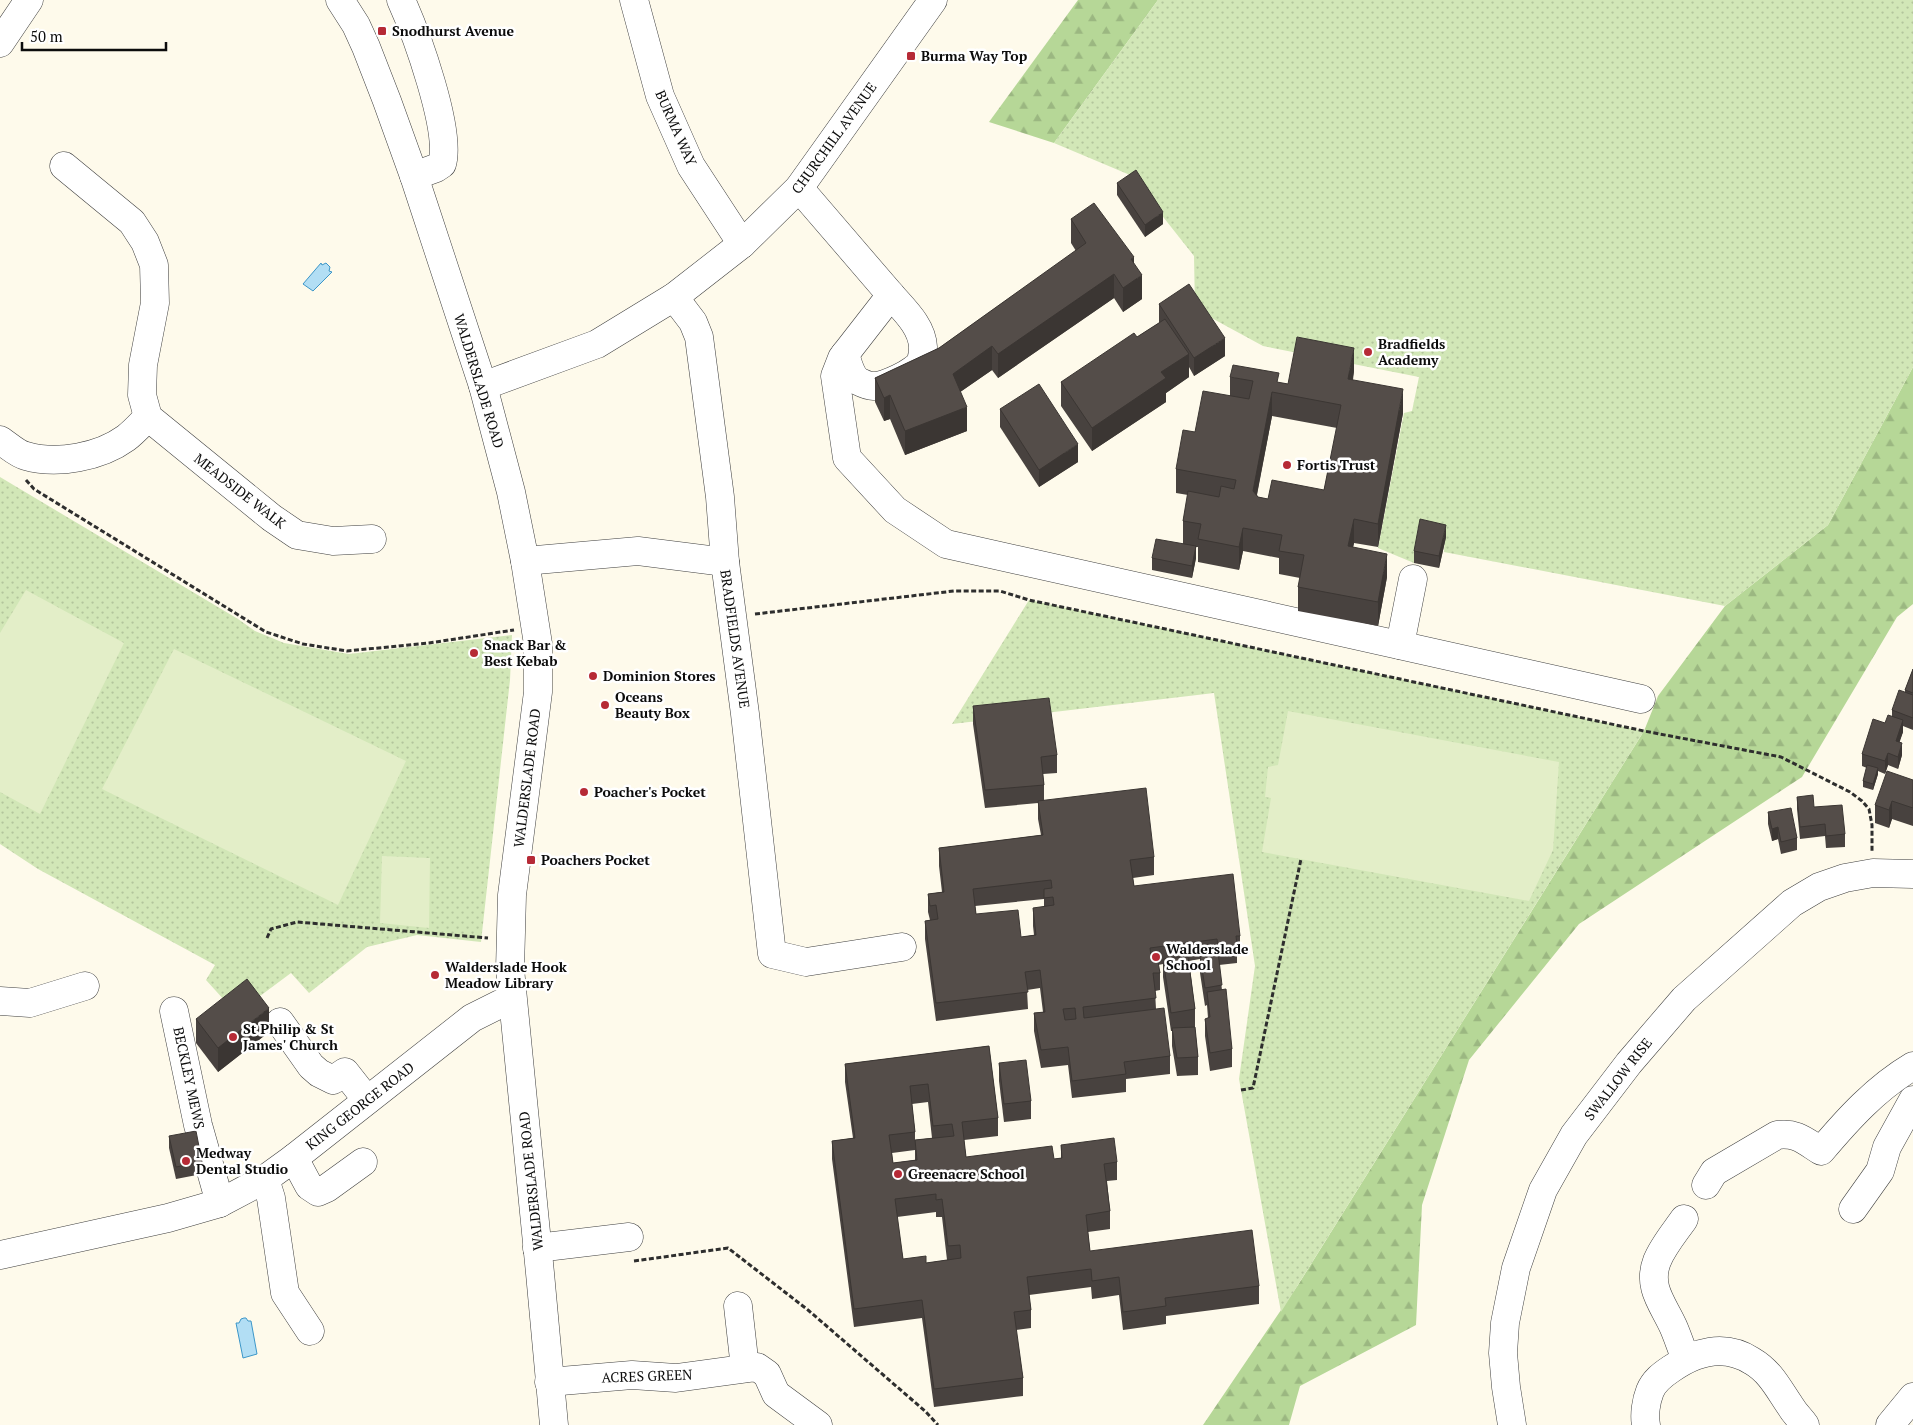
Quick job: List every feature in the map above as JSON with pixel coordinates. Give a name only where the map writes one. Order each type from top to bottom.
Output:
[{"type":"street","points":[[0,43],[29,0]]},
{"type":"street","name":"WALDERSLADE ROAD","points":[[340,0],[356,25],[366,46],[414,176],[483,386],[511,492],[525,561],[538,644],[538,692],[512,895],[510,940],[512,998],[554,1425]]},
{"type":"street","points":[[401,0],[430,81],[445,147],[442,164],[414,176]]},
{"type":"street","name":"BURMA WAY","points":[[634,0],[660,96],[691,166],[742,244]]},
{"type":"street","name":"CHURCHILL AVENUE","points":[[483,386],[597,344],[674,297],[742,244],[798,188],[933,0]]},
{"type":"street","points":[[0,440],[24,456],[49,459],[72,458],[105,450],[126,438],[148,417],[142,395],[143,365],[155,303],[154,265],[145,242],[132,222],[64,166]]},
{"type":"street","points":[[798,188],[911,318],[921,334],[923,348],[921,362],[914,370],[896,380],[874,386],[858,380],[850,371],[845,354]]},
{"type":"street","points":[[891,295],[845,354],[835,376],[847,458],[895,510],[946,544],[1640,699]]},
{"type":"street","name":"BRADFIELDS AVENUE","points":[[674,297],[693,322],[699,338],[720,497],[725,562],[772,954],[806,962],[902,947]]},
{"type":"street","name":"MEADSIDE WALK","points":[[148,417],[272,518],[297,535],[333,541],[372,539]]},
{"type":"street","points":[[525,561],[638,551],[725,562]]},
{"type":"street","points":[[1400,645],[1413,579]]},
{"type":"street","name":"SWALLOW RISE","points":[[1510,1424],[1503,1353],[1504,1323],[1516,1268],[1543,1190],[1574,1135],[1629,1063],[1684,999],[1792,903],[1819,887],[1845,878],[1873,873],[1913,874]]},
{"type":"street","points":[[0,1001],[30,1002],[85,986]]},
{"type":"street","name":"KING GEORGE ROAD","points":[[0,1255],[168,1218],[220,1203],[265,1180],[472,1018],[512,998]]},
{"type":"street","name":"BECKLEY MEWS","points":[[174,1011],[198,1125],[220,1203]]},
{"type":"street","points":[[280,1022],[311,1066],[319,1073],[333,1080],[345,1072],[367,1100]]},
{"type":"street","points":[[1706,1185],[1714,1172],[1777,1134],[1796,1135],[1821,1151],[1850,1117],[1891,1079],[1913,1066]]},
{"type":"street","points":[[1853,1209],[1880,1171],[1887,1148],[1913,1100]]},
{"type":"street","points":[[294,1158],[309,1186],[318,1192],[327,1188],[363,1162]]},
{"type":"street","points":[[265,1180],[271,1198],[285,1293],[310,1331]]},
{"type":"street","points":[[1684,1219],[1658,1259],[1653,1272],[1653,1281],[1655,1293],[1673,1325],[1686,1359]]},
{"type":"street","points":[[537,1248],[629,1237]]},
{"type":"street","points":[[738,1306],[745,1368]]},
{"type":"street","points":[[1646,1425],[1650,1390],[1658,1378],[1686,1359],[1698,1354],[1715,1351],[1737,1354],[1752,1360],[1766,1371],[1805,1425]]},
{"type":"street","name":"ACRES GREEN","points":[[549,1382],[616,1375],[676,1378],[757,1367],[767,1374],[776,1394],[818,1425]]},
{"type":"street","points":[[1890,1425],[1913,1397]]},
{"type":"path","points":[[24,456],[25,479],[34,489],[266,632],[303,644],[347,651],[429,643],[535,627]]},
{"type":"path","points":[[733,617],[954,591],[1000,591],[1030,600],[1644,731],[1781,757],[1850,792],[1869,809],[1872,824],[1873,873]]},
{"type":"path","points":[[1241,1090],[1253,1088],[1301,859]]},
{"type":"path","points":[[266,938],[270,929],[298,922],[510,940]]},
{"type":"green space","points":[[1078,0],[1158,0],[1054,143],[989,122]]},
{"type":"green space","points":[[1158,0],[1913,0],[1913,367],[1828,525],[1725,606],[1444,552],[1445,536],[1414,563],[1378,548],[1404,413],[1412,411],[1419,377],[1263,346],[1195,309],[1194,256],[1130,175],[1054,143]]},
{"type":"green space","points":[[1913,367],[1913,604],[1897,617],[1802,777],[1579,924],[1469,1060],[1422,1205],[1416,1325],[1300,1386],[1289,1425],[1203,1425],[1298,1285],[1644,731],[1658,696],[1725,606],[1828,525]]},
{"type":"green space","points":[[0,477],[255,631],[284,643],[349,654],[512,635],[510,680],[481,942],[417,935],[367,947],[309,993],[291,973],[248,1005],[235,1012],[206,980],[215,965],[38,869],[0,844]]},
{"type":"green space","points":[[26,590],[124,643],[40,814],[0,792],[0,633]]},
{"type":"green space","points":[[1029,600],[1644,731],[1281,1312],[1239,1079],[1255,966],[1214,693],[952,724]]},
{"type":"green space","points":[[174,649],[406,761],[338,905],[102,789]]},
{"type":"green space","points":[[1288,711],[1559,762],[1553,850],[1529,901],[1262,852],[1271,798],[1265,797],[1268,767],[1278,765]]},
{"type":"green space","points":[[382,856],[430,858],[429,928],[380,923]]},
{"type":"water","points":[[321,263],[322,265],[326,263],[330,267],[329,271],[332,272],[313,291],[303,284]]},
{"type":"water","points":[[244,1318],[251,1321],[257,1354],[243,1358],[236,1323],[239,1323]]},
{"type":"building","points":[[1136,170],[1163,212],[1145,225],[1117,183]]},
{"type":"building","points":[[1094,203],[1134,257],[1131,259],[1142,275],[1123,288],[1114,274],[998,354],[992,346],[953,374],[967,407],[905,431],[890,395],[884,398],[875,378],[939,348],[1086,243],[1071,219]]},
{"type":"building","points":[[1189,284],[1225,338],[1194,358],[1159,304]]},
{"type":"building","points":[[1165,319],[1189,354],[1161,372],[1166,378],[1092,428],[1061,382],[1134,333],[1137,337]]},
{"type":"building","points":[[1297,337],[1354,348],[1348,379],[1403,389],[1378,524],[1354,519],[1348,546],[1387,554],[1378,602],[1298,587],[1304,555],[1279,551],[1282,535],[1243,528],[1239,547],[1198,539],[1201,524],[1183,521],[1188,491],[1219,497],[1221,486],[1234,489],[1236,480],[1176,469],[1183,430],[1195,432],[1203,391],[1249,399],[1253,381],[1230,377],[1233,365],[1279,373],[1277,382],[1288,384]],"holes":[[[1272,392],[1341,405],[1324,490],[1272,480],[1268,499],[1258,497],[1253,491]]]},
{"type":"building","points":[[1039,384],[1078,444],[1039,470],[1000,409]]},
{"type":"building","points":[[1420,519],[1446,525],[1439,556],[1414,551]]},
{"type":"building","points":[[1156,539],[1196,546],[1192,566],[1152,558]]},
{"type":"building","points":[[1913,669],[1913,693],[1905,690]]},
{"type":"building","points":[[1899,690],[1913,695],[1913,718],[1892,710]]},
{"type":"building","points":[[1049,698],[1057,755],[1041,757],[1044,785],[985,790],[973,706]]},
{"type":"building","points":[[1888,715],[1903,720],[1896,741],[1902,743],[1898,757],[1888,753],[1885,761],[1862,754],[1873,719],[1885,723]]},
{"type":"building","points":[[1867,765],[1878,768],[1873,784],[1863,781]]},
{"type":"building","points":[[1887,771],[1913,780],[1913,808],[1892,801],[1889,810],[1875,805]]},
{"type":"building","points":[[1146,788],[1154,857],[1130,860],[1134,886],[1233,874],[1240,936],[1236,936],[1237,945],[1218,947],[1217,939],[1150,948],[1151,956],[1157,956],[1160,973],[1153,973],[1156,998],[1083,1007],[1084,1018],[1164,1008],[1170,1056],[1124,1062],[1126,1074],[1072,1081],[1068,1047],[1041,1050],[1034,1013],[1045,1012],[1040,970],[1025,972],[1028,992],[936,1003],[925,921],[938,919],[936,905],[930,906],[928,894],[944,892],[939,848],[1043,835],[1038,801]],"holes":[[[1051,880],[1052,888],[1044,889],[1044,898],[1053,897],[1054,905],[1033,908],[1036,935],[1021,937],[1018,910],[976,914],[973,889]],[[1075,1008],[1076,1019],[1065,1020],[1063,1009]]]},
{"type":"building","points":[[1813,795],[1814,807],[1842,805],[1845,834],[1826,836],[1825,824],[1800,827],[1797,797]]},
{"type":"building","points":[[1791,808],[1797,838],[1781,842],[1778,827],[1772,829],[1768,812]]},
{"type":"building","points":[[1218,952],[1222,985],[1205,988],[1200,955]]},
{"type":"building","points":[[1188,957],[1195,1009],[1171,1013],[1163,959]]},
{"type":"building","points":[[247,979],[269,1008],[218,1048],[196,1019]]},
{"type":"building","points":[[1226,989],[1232,1049],[1210,1053],[1205,1019],[1210,1017],[1207,992]]},
{"type":"building","points":[[1195,1027],[1198,1057],[1177,1058],[1172,1028]]},
{"type":"building","points":[[989,1046],[998,1118],[962,1122],[966,1157],[1052,1146],[1054,1159],[1062,1158],[1061,1145],[1114,1138],[1117,1162],[1104,1164],[1110,1211],[1086,1215],[1090,1251],[1252,1230],[1259,1286],[1165,1298],[1166,1306],[1123,1312],[1119,1277],[1092,1281],[1091,1269],[1027,1277],[1031,1310],[1014,1312],[1023,1378],[934,1389],[922,1300],[854,1309],[832,1141],[855,1138],[845,1064]],"holes":[[[928,1084],[933,1126],[952,1124],[954,1136],[915,1140],[917,1160],[893,1163],[889,1135],[915,1132],[910,1086]],[[936,1194],[936,1200],[942,1199],[948,1246],[960,1245],[961,1258],[926,1263],[926,1256],[903,1259],[895,1199]]]},
{"type":"building","points":[[1026,1060],[1031,1101],[1004,1104],[999,1063]]},
{"type":"building","points":[[196,1131],[202,1162],[176,1167],[169,1136]]},
{"type":"place","name":"Snodhurst Avenue","points":[[382,31]]},
{"type":"place","name":"Burma Way Top","points":[[911,56]]},
{"type":"place","name":"Bradfields Academy","points":[[1368,352]]},
{"type":"place","name":"Fortis Trust","points":[[1287,465]]},
{"type":"place","name":"Snack Bar & Best Kebab","points":[[474,653]]},
{"type":"place","name":"Dominion Stores","points":[[593,676]]},
{"type":"place","name":"Oceans Beauty Box","points":[[605,705]]},
{"type":"place","name":"Poacher's Pocket","points":[[584,792]]},
{"type":"place","name":"Poachers Pocket","points":[[531,860]]},
{"type":"place","name":"Walderslade School","points":[[1156,957]]},
{"type":"place","name":"Walderslade Hook Meadow Library","points":[[435,975]]},
{"type":"place","name":"St Philip & St James' Church","points":[[233,1037]]},
{"type":"place","name":"Medway Dental Studio","points":[[186,1161]]},
{"type":"place","name":"Greenacre School","points":[[898,1174]]}]
